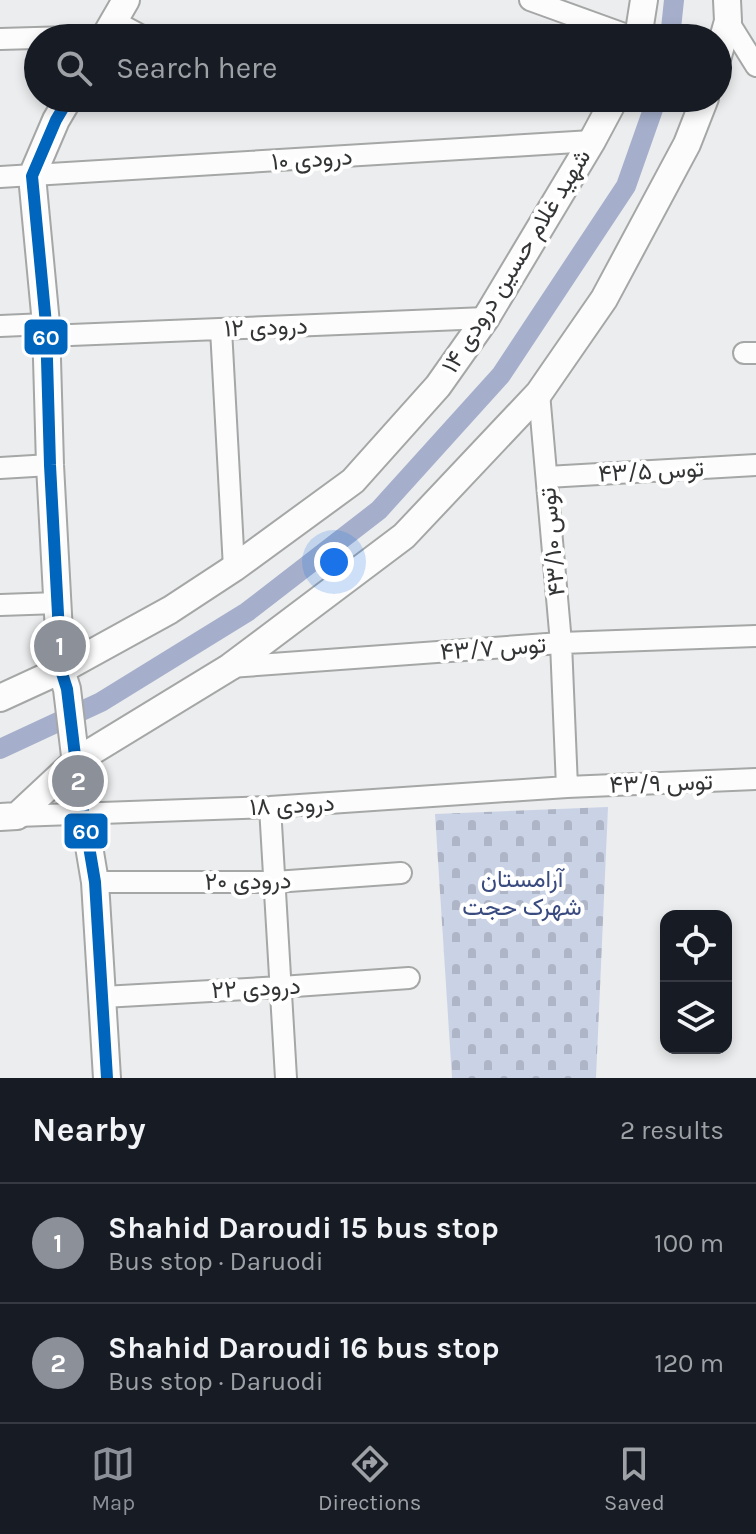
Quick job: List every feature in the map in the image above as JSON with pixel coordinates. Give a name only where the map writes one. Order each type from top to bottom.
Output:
[{"type":"street","points":[[530,0],[597,24]]},
{"type":"street","points":[[639,24],[644,0]]},
{"type":"street","points":[[728,10],[756,66]]},
{"type":"street","points":[[0,39],[24,36]]},
{"type":"street","points":[[61,112],[32,176],[46,330],[50,465],[64,680],[95,882],[107,1078]]},
{"type":"street","name":"شهید غلام حسین درودی ۱۴","points":[[0,698],[64,680],[234,568],[353,481],[438,386],[486,318],[608,112]]},
{"type":"street","points":[[9,816],[75,752],[230,667],[404,536],[539,393],[604,299],[687,144],[700,112]]},
{"type":"street","name":"درودی ۱۰","points":[[0,177],[592,141]]},
{"type":"street","name":"درودی ۱۲","points":[[0,326],[46,330],[221,329],[486,318]]},
{"type":"street","points":[[221,329],[234,568]]},
{"type":"street","name":"توس ۴۳/۱۰","points":[[539,393],[561,643],[567,787]]},
{"type":"street","points":[[0,468],[50,465]]},
{"type":"street","name":"توس ۴۳/۵","points":[[547,477],[756,465]]},
{"type":"street","points":[[0,605],[58,603]]},
{"type":"street","name":"توس ۴۳/۷","points":[[230,667],[561,643],[756,636]]},
{"type":"street","name":"توس ۴۳/۹","points":[[567,787],[756,779]]},
{"type":"street","name":"درودی ۱۸","points":[[9,816],[270,807],[567,787]]},
{"type":"street","points":[[270,807],[286,1078]]},
{"type":"street","name":"درودی ۲۰","points":[[95,882],[275,882],[401,873]]},
{"type":"street","name":"درودی ۲۲","points":[[103,997],[409,978]]},
{"type":"green space","name":"آرامستان شهرک حجت","points":[[608,807],[596,1078],[452,1078],[435,814]]},
{"type":"waterway","points":[[671,24],[674,0]]},
{"type":"waterway","points":[[0,749],[101,702],[247,612],[379,510],[501,375],[626,186],[652,112]]},
{"type":"transit line","name":"60","points":[[61,112],[32,176],[46,324],[61,670],[67,689],[95,882],[107,1078]]},
{"type":"place","name":"Shahid Daroudi 15 bus stop","points":[[60,646]]},
{"type":"place","name":"Shahid Daroudi 16 bus stop","points":[[78,781]]}]
